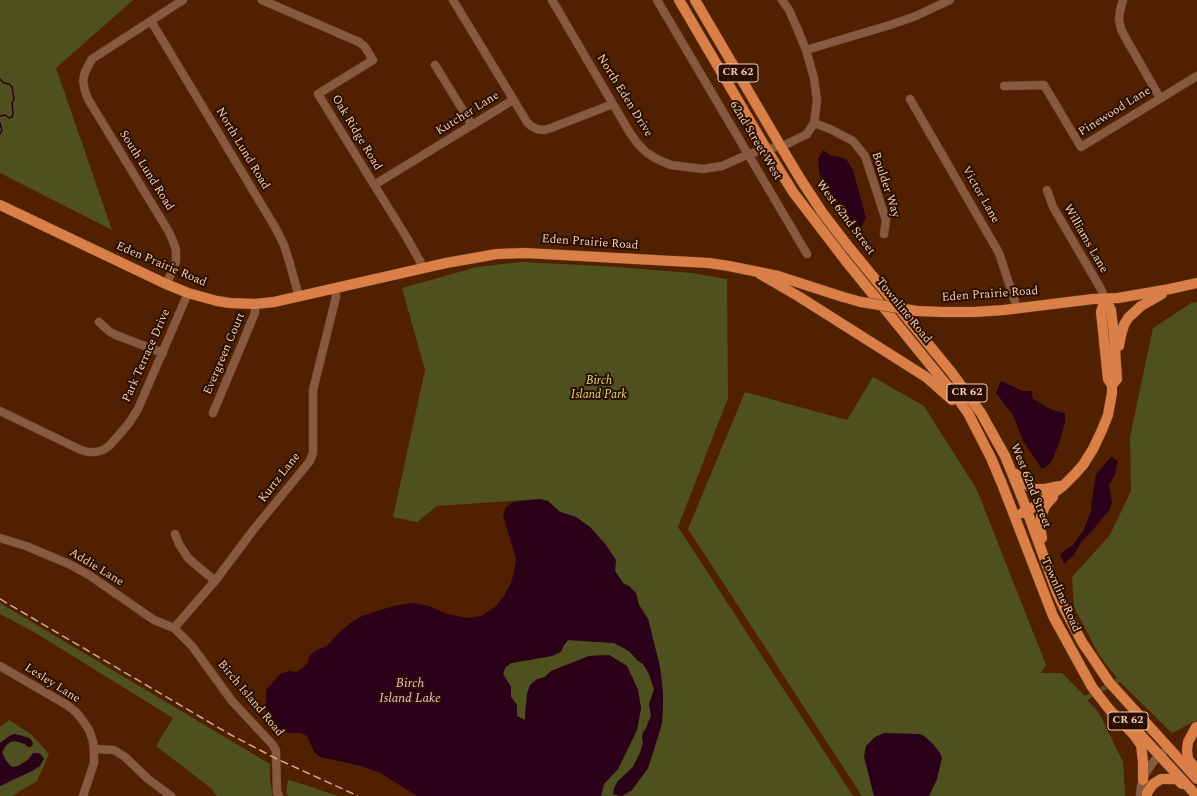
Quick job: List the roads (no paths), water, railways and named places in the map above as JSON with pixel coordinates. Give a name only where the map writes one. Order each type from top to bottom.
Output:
[{"type":"main road","name":"Townline Road","points":[[679,0],[793,192],[818,226],[968,413],[991,458],[1053,616],[1074,655]]},
{"type":"main road","name":"West 62nd Street","points":[[695,0],[804,185],[829,221],[967,392],[994,434],[1005,456],[1064,608]]},
{"type":"main road","name":"Eden Prairie Road","points":[[0,206],[188,293],[217,301],[256,304],[274,302],[336,289],[423,268],[497,254],[525,253],[709,264],[753,270],[778,276],[861,302],[917,311],[974,312],[1017,308],[1093,299],[1105,299],[1170,289],[1197,283]]},
{"type":"main road","points":[[753,270],[798,296],[926,377],[947,395],[978,434]]},
{"type":"main road","points":[[1117,366],[1121,335],[1128,318],[1141,306],[1170,289]]},
{"type":"main road","points":[[1064,608],[1066,602],[1043,542],[1040,526],[1041,516],[1045,506],[1083,465],[1093,449],[1108,415],[1112,385],[1117,379],[1117,366],[1111,310],[1105,299]]},
{"type":"main road","points":[[1105,299],[1101,312],[1108,379],[1112,385]]},
{"type":"main road","points":[[1005,456],[1019,479],[1030,487],[1045,490],[1063,485]]},
{"type":"main road","points":[[1014,516],[1027,511],[1063,485]]},
{"type":"main road","name":"CR 62","points":[[1064,608],[1082,642],[1109,682],[1197,779]]},
{"type":"main road","points":[[1074,655],[1092,688],[1109,709],[1134,735],[1141,745],[1143,780]]},
{"type":"main road","name":"CR 62","points":[[1074,655],[1116,708],[1195,794]]},
{"type":"main road","points":[[1196,727],[1188,742],[1187,750],[1188,759],[1197,771]]},
{"type":"main road","points":[[1147,796],[1147,793],[1153,784],[1166,778],[1178,780],[1195,794]]},
{"type":"street","points":[[150,21],[182,0]]},
{"type":"street","name":"Oak Ridge Road","points":[[262,0],[359,42],[369,53],[373,60],[318,94],[407,238],[423,268]]},
{"type":"street","points":[[453,0],[514,100]]},
{"type":"street","name":"North Eden Drive","points":[[552,0],[630,133],[647,153],[659,160],[671,165],[703,169],[722,166],[749,154],[787,144],[808,134],[814,123]]},
{"type":"street","name":"62nd Street West","points":[[657,0],[807,254]]},
{"type":"street","points":[[782,0],[789,10],[797,28],[806,50],[814,78],[817,101],[814,123]]},
{"type":"street","points":[[806,50],[916,16],[950,0]]},
{"type":"street","points":[[1123,0],[1119,19],[1124,37],[1160,98]]},
{"type":"street","name":"South Lund Road","points":[[150,21],[92,59],[85,72],[84,90],[88,100],[169,232],[173,241],[176,250],[176,261],[166,284]]},
{"type":"street","name":"North Lund Road","points":[[150,21],[275,227],[284,245],[299,296]]},
{"type":"street","points":[[435,65],[472,125]]},
{"type":"street","name":"Pinewood Lane","points":[[1004,86],[1044,85],[1081,147],[1197,76]]},
{"type":"street","name":"Victor Lane","points":[[910,99],[999,253],[1017,308]]},
{"type":"street","name":"Kutcher Lane","points":[[374,185],[514,100],[526,122],[537,129],[544,130],[613,104]]},
{"type":"street","name":"Boulder Way","points":[[814,123],[830,129],[853,141],[865,156],[886,220],[884,234]]},
{"type":"street","name":"Williams Lane","points":[[1047,190],[1052,207],[1101,289],[1105,299]]},
{"type":"street","name":"Kurtz Lane","points":[[174,628],[215,581],[310,461],[313,453],[313,390],[336,297],[336,289]]},
{"type":"street","name":"Park Terrace Drive","points":[[0,412],[81,450],[96,452],[103,450],[118,436],[138,409],[188,293]]},
{"type":"street","name":"Evergreen Court","points":[[213,413],[255,312],[256,304]]},
{"type":"street","points":[[99,322],[110,332],[116,335],[163,353]]},
{"type":"street","points":[[175,534],[179,544],[188,558],[215,581]]},
{"type":"street","name":"Addie Lane","points":[[0,538],[26,546],[69,564],[89,575],[154,620],[174,628]]},
{"type":"street","name":"Birch Island Road","points":[[174,628],[192,646],[232,701],[273,745],[276,751],[277,792],[279,796]]},
{"type":"street","name":"Lesley Lane","points":[[0,666],[67,705],[83,720],[89,730],[94,749],[94,764],[83,796]]},
{"type":"street","points":[[1140,796],[1143,780],[1149,767],[1159,755],[1168,748]]},
{"type":"street","points":[[94,749],[114,750],[125,757],[148,779],[171,796]]},
{"type":"water","points":[[823,150],[830,155],[846,159],[853,170],[866,218],[861,227],[861,233],[857,238],[830,203],[820,177],[818,159]]},
{"type":"water","points":[[1001,381],[1023,391],[1031,391],[1033,399],[1052,410],[1065,413],[1065,423],[1054,456],[1050,464],[1042,469],[1023,441],[1013,415],[996,393]]},
{"type":"water","points":[[1111,457],[1118,461],[1115,475],[1109,485],[1112,503],[1110,509],[1081,542],[1074,555],[1064,564],[1060,554],[1073,545],[1083,531],[1092,509],[1091,506],[1096,474]]},
{"type":"water","name":"Birch Island Lake","points":[[540,499],[548,501],[560,512],[576,517],[590,527],[606,545],[616,560],[615,571],[623,583],[629,586],[636,593],[639,605],[648,619],[660,667],[663,693],[662,723],[648,768],[632,790],[622,796],[613,794],[614,788],[618,781],[633,767],[640,753],[643,743],[643,732],[646,729],[651,716],[649,704],[654,689],[649,674],[643,664],[629,651],[614,643],[568,640],[561,652],[552,656],[511,663],[505,668],[503,674],[511,687],[511,697],[517,705],[517,716],[525,720],[527,694],[530,685],[537,679],[545,677],[551,671],[589,656],[609,655],[627,666],[638,690],[641,708],[637,730],[618,769],[604,784],[601,796],[417,796],[380,773],[361,766],[320,757],[314,752],[307,736],[301,733],[289,733],[275,726],[266,706],[266,690],[280,674],[289,671],[296,672],[304,667],[308,662],[310,655],[327,646],[350,623],[362,616],[393,606],[413,603],[429,606],[447,614],[466,618],[481,616],[495,607],[504,596],[510,585],[516,559],[503,515],[506,507],[513,502]]},
{"type":"water","points":[[884,733],[920,734],[933,744],[940,753],[942,758],[937,779],[929,796],[874,796],[864,757],[866,746],[875,737]]},
{"type":"water","points":[[14,734],[29,738],[33,744],[32,746],[28,747],[25,744],[15,741],[6,745],[2,752],[6,761],[12,767],[18,766],[29,759],[33,753],[39,753],[44,759],[40,766],[32,771],[0,786],[0,743]]},
{"type":"waterway","points":[[0,79],[12,87],[14,99],[12,103],[12,117],[9,118],[5,115],[0,116]]},
{"type":"waterway","points":[[0,123],[2,130],[0,134]]},
{"type":"railway","points":[[0,599],[231,735],[277,759],[358,796]]},
{"type":"park label","name":"Birch Island Park","points":[[599,389]]}]
